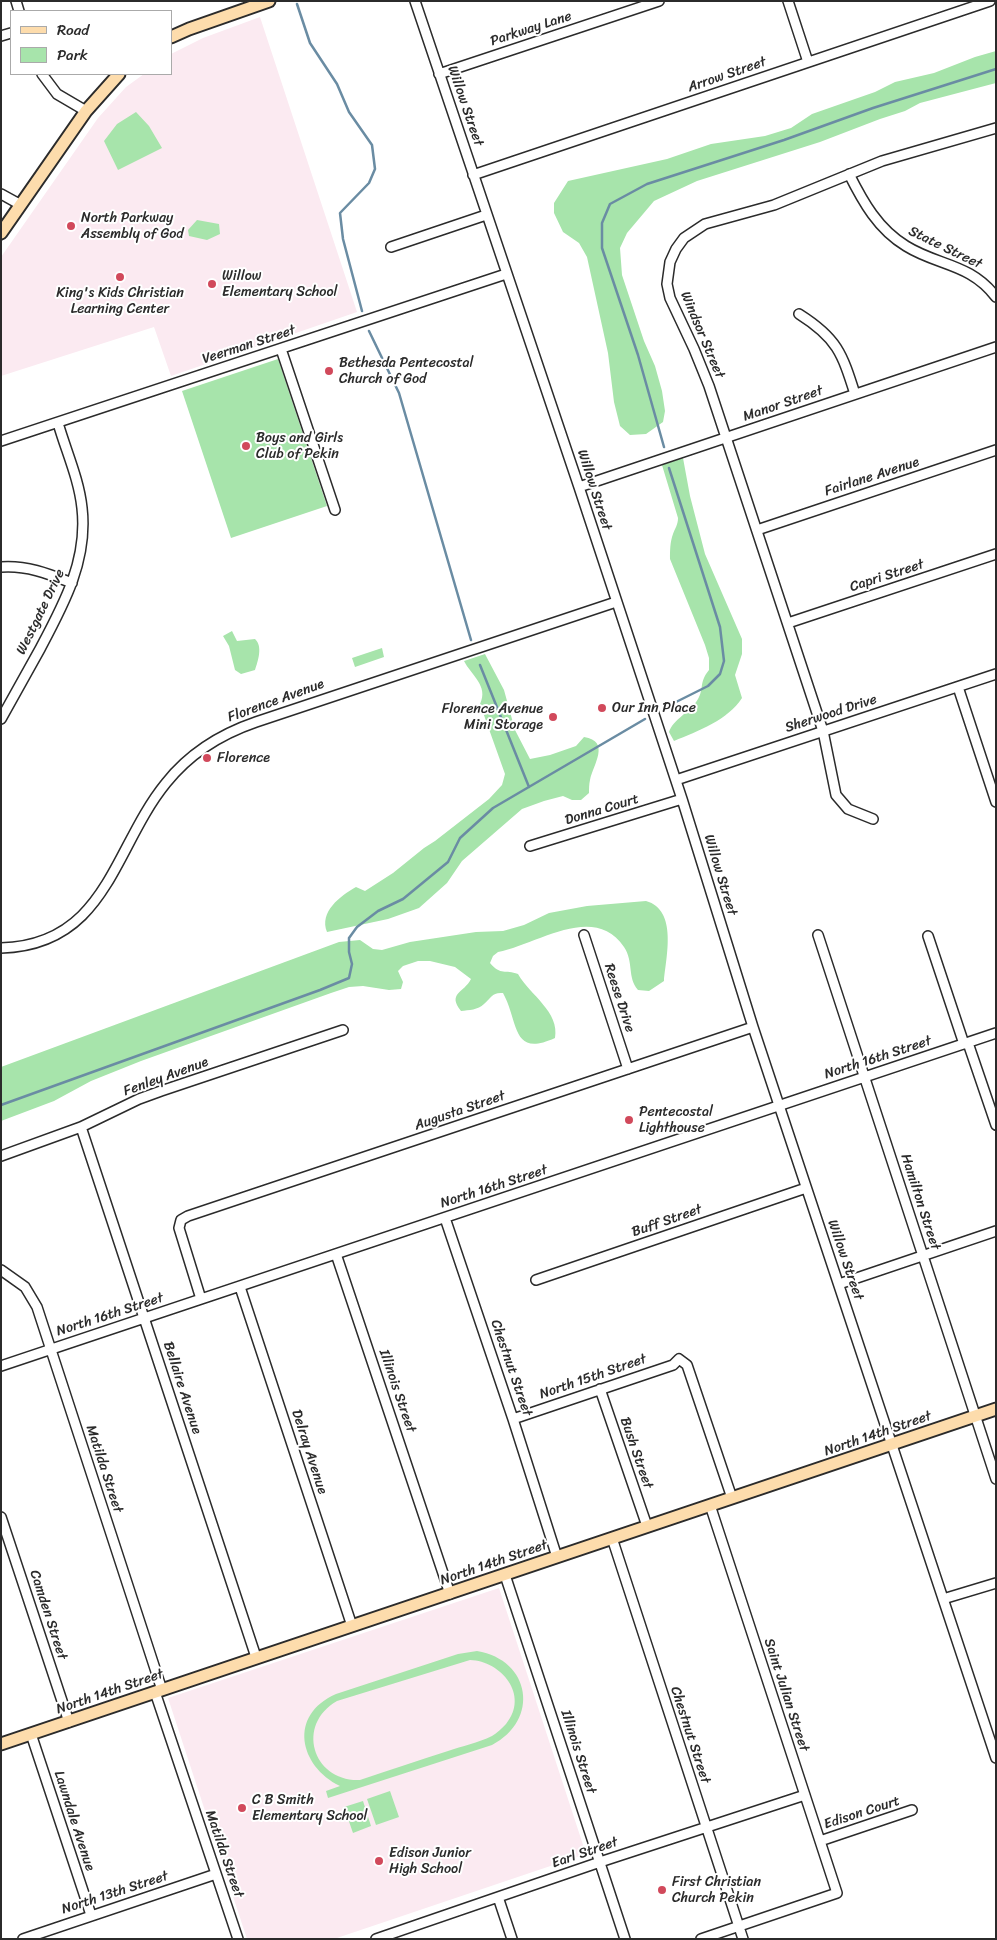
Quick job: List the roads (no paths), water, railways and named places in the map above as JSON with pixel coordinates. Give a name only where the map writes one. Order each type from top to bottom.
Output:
[{"type":"main road","points":[[172,37],[269,1]]},
{"type":"main road","points":[[1,233],[86,111],[118,75]]},
{"type":"main road","name":"North 14th Street","points":[[1,1744],[996,1410]]},
{"type":"street","name":"Willow Street","points":[[415,1],[676,780],[753,1027],[996,1758]]},
{"type":"street","name":"Parkway Lane","points":[[439,74],[659,1]]},
{"type":"street","points":[[788,1],[808,62]]},
{"type":"street","name":"Arrow Street","points":[[473,175],[990,1]]},
{"type":"street","points":[[43,75],[58,94],[86,111]]},
{"type":"street","name":"Windsor Street","points":[[873,819],[848,809],[838,799],[834,789],[823,731],[702,367],[670,298],[668,277],[672,256],[684,238],[705,224],[774,205],[882,160],[996,128]]},
{"type":"street","name":"State Street","points":[[849,174],[868,208],[892,235],[914,250],[952,264],[974,276],[987,286],[996,297]]},
{"type":"street","points":[[1,194],[21,205]]},
{"type":"street","points":[[391,247],[486,215]]},
{"type":"street","name":"Veerman Street","points":[[1,441],[506,274]]},
{"type":"street","points":[[799,314],[830,337],[842,358],[855,394]]},
{"type":"street","name":"Manor Street","points":[[579,487],[996,347]]},
{"type":"street","points":[[281,349],[335,510]]},
{"type":"street","name":"Westgate Drive","points":[[1,719],[57,616],[72,583],[82,548],[82,508],[78,486],[58,423]]},
{"type":"street","name":"Fairlane Avenue","points":[[757,530],[996,450]]},
{"type":"street","name":"Capri Street","points":[[788,624],[996,554]]},
{"type":"street","points":[[1,567],[17,566],[32,569],[72,583]]},
{"type":"street","name":"Florence Avenue","points":[[1,948],[22,946],[39,941],[60,932],[81,918],[102,893],[149,806],[165,784],[188,760],[220,737],[256,722],[616,602]]},
{"type":"street","name":"Sherwood Drive","points":[[676,780],[996,674]]},
{"type":"street","points":[[958,687],[996,802]]},
{"type":"street","name":"Donna Court","points":[[530,846],[682,799]]},
{"type":"street","name":"Reese Drive","points":[[584,935],[628,1069]]},
{"type":"street","name":"Hamilton Street","points":[[818,935],[996,1479]]},
{"type":"street","points":[[928,936],[996,1125]]},
{"type":"street","name":"Augusta Street","points":[[201,1299],[179,1224],[188,1216],[753,1027]]},
{"type":"street","name":"Fenley Avenue","points":[[1,1156],[81,1127],[154,1094],[343,1030]]},
{"type":"street","name":"North 16th Street","points":[[1,1366],[996,1033]]},
{"type":"street","name":"Bellaire Avenue","points":[[81,1127],[256,1657]]},
{"type":"street","name":"Buff Street","points":[[536,1280],[806,1188]]},
{"type":"street","name":"Chestnut Street","points":[[445,1218],[513,1419],[557,1557]]},
{"type":"street","points":[[839,1284],[996,1231]]},
{"type":"street","name":"Illinois Street","points":[[336,1254],[450,1594]]},
{"type":"street","name":"Matilda Street","points":[[1,1270],[20,1283],[32,1297],[238,1939]]},
{"type":"street","name":"Delray Avenue","points":[[240,1287],[352,1626]]},
{"type":"street","name":"North 15th Street","points":[[513,1419],[600,1388],[674,1365],[679,1359],[687,1364],[732,1498]]},
{"type":"street","name":"Bush Street","points":[[600,1388],[647,1526]]},
{"type":"street","name":"Saint Julian Street","points":[[710,1505],[837,1893],[739,1926]]},
{"type":"street","name":"Camden Street","points":[[1,1517],[69,1722]]},
{"type":"street","name":"Chestnut Street","points":[[612,1538],[743,1939]]},
{"type":"street","name":"Illinois Street","points":[[505,1575],[625,1939]]},
{"type":"street","points":[[944,1600],[996,1582]]},
{"type":"street","name":"Lawndale Avenue","points":[[31,1734],[91,1915]]},
{"type":"street","name":"Earl Street","points":[[376,1939],[600,1862],[805,1795]]},
{"type":"street","name":"Edison Court","points":[[820,1841],[912,1810]]},
{"type":"street","name":"North 13th Street","points":[[23,1939],[216,1874]]},
{"type":"street","points":[[498,1897],[512,1939]]},
{"type":"street","points":[[701,1939],[739,1926]]},
{"type":"waterway","points":[[297,4],[310,43],[337,84],[349,112],[372,145],[375,169],[369,183],[340,213],[343,239],[362,311]]},
{"type":"waterway","points":[[664,447],[638,355],[602,248],[602,223],[610,204],[647,184],[996,69]]},
{"type":"waterway","points":[[369,331],[399,393],[471,640]]},
{"type":"waterway","points":[[664,708],[708,686],[720,674],[724,661],[720,627],[669,468]]},
{"type":"waterway","points":[[480,665],[529,787]]},
{"type":"waterway","points":[[1,1105],[349,978],[352,964],[349,952],[349,938],[357,927],[378,911],[403,899],[448,862],[460,838],[493,808],[645,719]]},
{"type":"place","name":"North Parkway Assembly of God","points":[[71,226]]},
{"type":"place","name":"King's Kids Christian Learning Center","points":[[120,277]]},
{"type":"place","name":"Willow Elementary School","points":[[212,284]]},
{"type":"place","name":"Bethesda Pentecostal Church of God","points":[[329,371]]},
{"type":"place","name":"Boys and Girls Club of Pekin","points":[[246,446]]},
{"type":"place","name":"Our Inn Place","points":[[602,708]]},
{"type":"place","name":"Florence Avenue Mini Storage","points":[[553,717]]},
{"type":"place","name":"Florence","points":[[207,758]]},
{"type":"place","name":"Pentecostal Lighthouse","points":[[629,1120]]},
{"type":"place","name":"C B Smith Elementary School","points":[[242,1808]]},
{"type":"place","name":"Edison Junior High School","points":[[379,1861]]},
{"type":"place","name":"First Christian Church Pekin","points":[[662,1890]]}]
